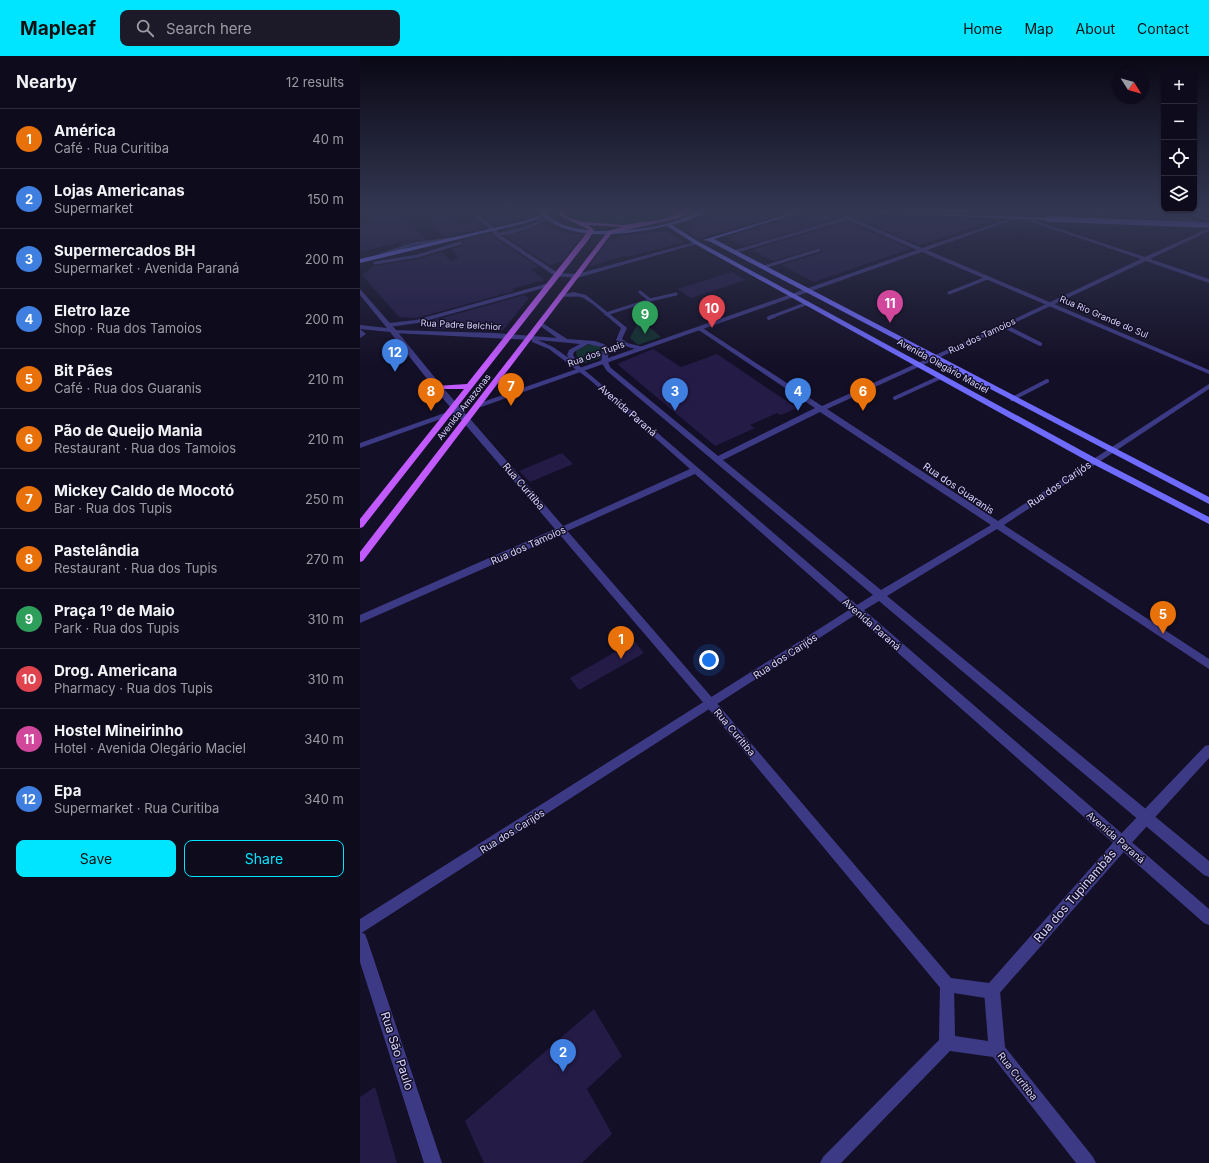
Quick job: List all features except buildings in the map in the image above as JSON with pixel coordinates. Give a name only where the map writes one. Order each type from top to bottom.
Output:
[{"type":"main road","points":[[360,267],[369,263]]},
{"type":"main road","name":"Avenida Amazonas","points":[[360,525],[447,415],[457,408],[470,386],[566,263]]},
{"type":"main road","name":"Avenida Amazonas","points":[[360,559],[587,263]]},
{"type":"main road","name":"Avenida Olegário Maciel","points":[[733,263],[1094,461],[1209,521]]},
{"type":"main road","name":"Avenida Olegário Maciel","points":[[755,263],[1110,451],[1209,501]]},
{"type":"main road","points":[[438,387],[451,388],[470,386]]},
{"type":"street","points":[[538,263],[556,275],[577,276],[626,263]]},
{"type":"street","name":"Rua dos Tupis","points":[[478,405],[887,263]]},
{"type":"street","name":"Rua Rio Grande do Sul","points":[[952,263],[1209,372]]},
{"type":"street","name":"Rua dos Tamoios","points":[[717,460],[820,409],[920,365],[1140,263]]},
{"type":"street","points":[[1158,263],[1209,281]]},
{"type":"street","points":[[389,325],[416,322],[549,285]]},
{"type":"street","name":"Rua Curitiba","points":[[360,291],[438,387],[711,704],[947,985]]},
{"type":"street","points":[[562,295],[574,294],[584,296],[624,328],[619,340],[625,344],[641,348]]},
{"type":"street","points":[[360,327],[373,323],[382,318]]},
{"type":"street","name":"Avenida Paraná","points":[[541,324],[566,340]]},
{"type":"street","name":"Rua Padre Belchior","points":[[360,327],[394,331],[509,336]]},
{"type":"street","name":"Rua dos Guaranis","points":[[699,328],[996,526],[1209,665]]},
{"type":"street","points":[[360,331],[363,334],[360,336]]},
{"type":"street","name":"Avenida Paraná","points":[[509,336],[595,343]]},
{"type":"street","name":"Avenida Paraná","points":[[529,338],[550,348],[581,370],[1209,918]]},
{"type":"street","points":[[581,370],[570,355],[572,351],[580,345],[595,343],[604,346],[606,350],[604,362]]},
{"type":"street","name":"Avenida Paraná","points":[[604,362],[605,366],[612,372],[1209,870]]},
{"type":"street","name":"Rua dos Carijós","points":[[360,927],[856,610],[996,526],[1209,386]]},
{"type":"street","points":[[360,446],[447,415]]},
{"type":"street","name":"Rua dos Tamoios","points":[[360,619],[696,470]]},
{"type":"street","name":"Rua dos Tupinambás","points":[[992,991],[1123,842],[1209,750]]},
{"type":"street","name":"Rua São Paulo","points":[[360,939],[433,1163]]},
{"type":"street","points":[[828,1163],[947,1043],[947,985],[992,991]]},
{"type":"street","name":"Rua Curitiba","points":[[992,991],[997,1050],[1087,1163]]},
{"type":"street","points":[[947,1043],[997,1050]]},
{"type":"lane","points":[[764,267],[778,263]]},
{"type":"lane","points":[[949,293],[987,278]]},
{"type":"lane","points":[[640,292],[650,300]]},
{"type":"lane","points":[[606,314],[650,300],[676,294]]},
{"type":"lane","points":[[769,318],[808,303]]},
{"type":"lane","points":[[1004,326],[1040,344]]},
{"type":"lane","points":[[895,398],[941,377]]},
{"type":"lane","points":[[1012,399],[1048,381]]},
{"type":"green space","points":[[640,319],[661,337],[638,345],[630,338]]},
{"type":"green space","points":[[592,344],[601,347],[603,351],[601,358],[582,364],[577,358],[576,351]]},
{"type":"place","name":"Hostel Mineirinho","points":[[890,323]]},
{"type":"place","name":"Drog. Americana","points":[[712,328]]},
{"type":"place","name":"Praça 1º de Maio","points":[[645,334]]},
{"type":"place","name":"Epa","points":[[395,372]]},
{"type":"place","name":"Mickey Caldo de Mocotó","points":[[511,406]]},
{"type":"place","name":"Pastelândia","points":[[431,411]]},
{"type":"place","name":"Supermercados BH","points":[[675,411]]},
{"type":"place","name":"Eletro Iaze","points":[[798,411]]},
{"type":"place","name":"Pão de Queijo Mania","points":[[863,411]]},
{"type":"place","name":"Bit Pães","points":[[1163,634]]},
{"type":"place","name":"América","points":[[621,659]]},
{"type":"place","name":"Lojas Americanas","points":[[563,1072]]}]
